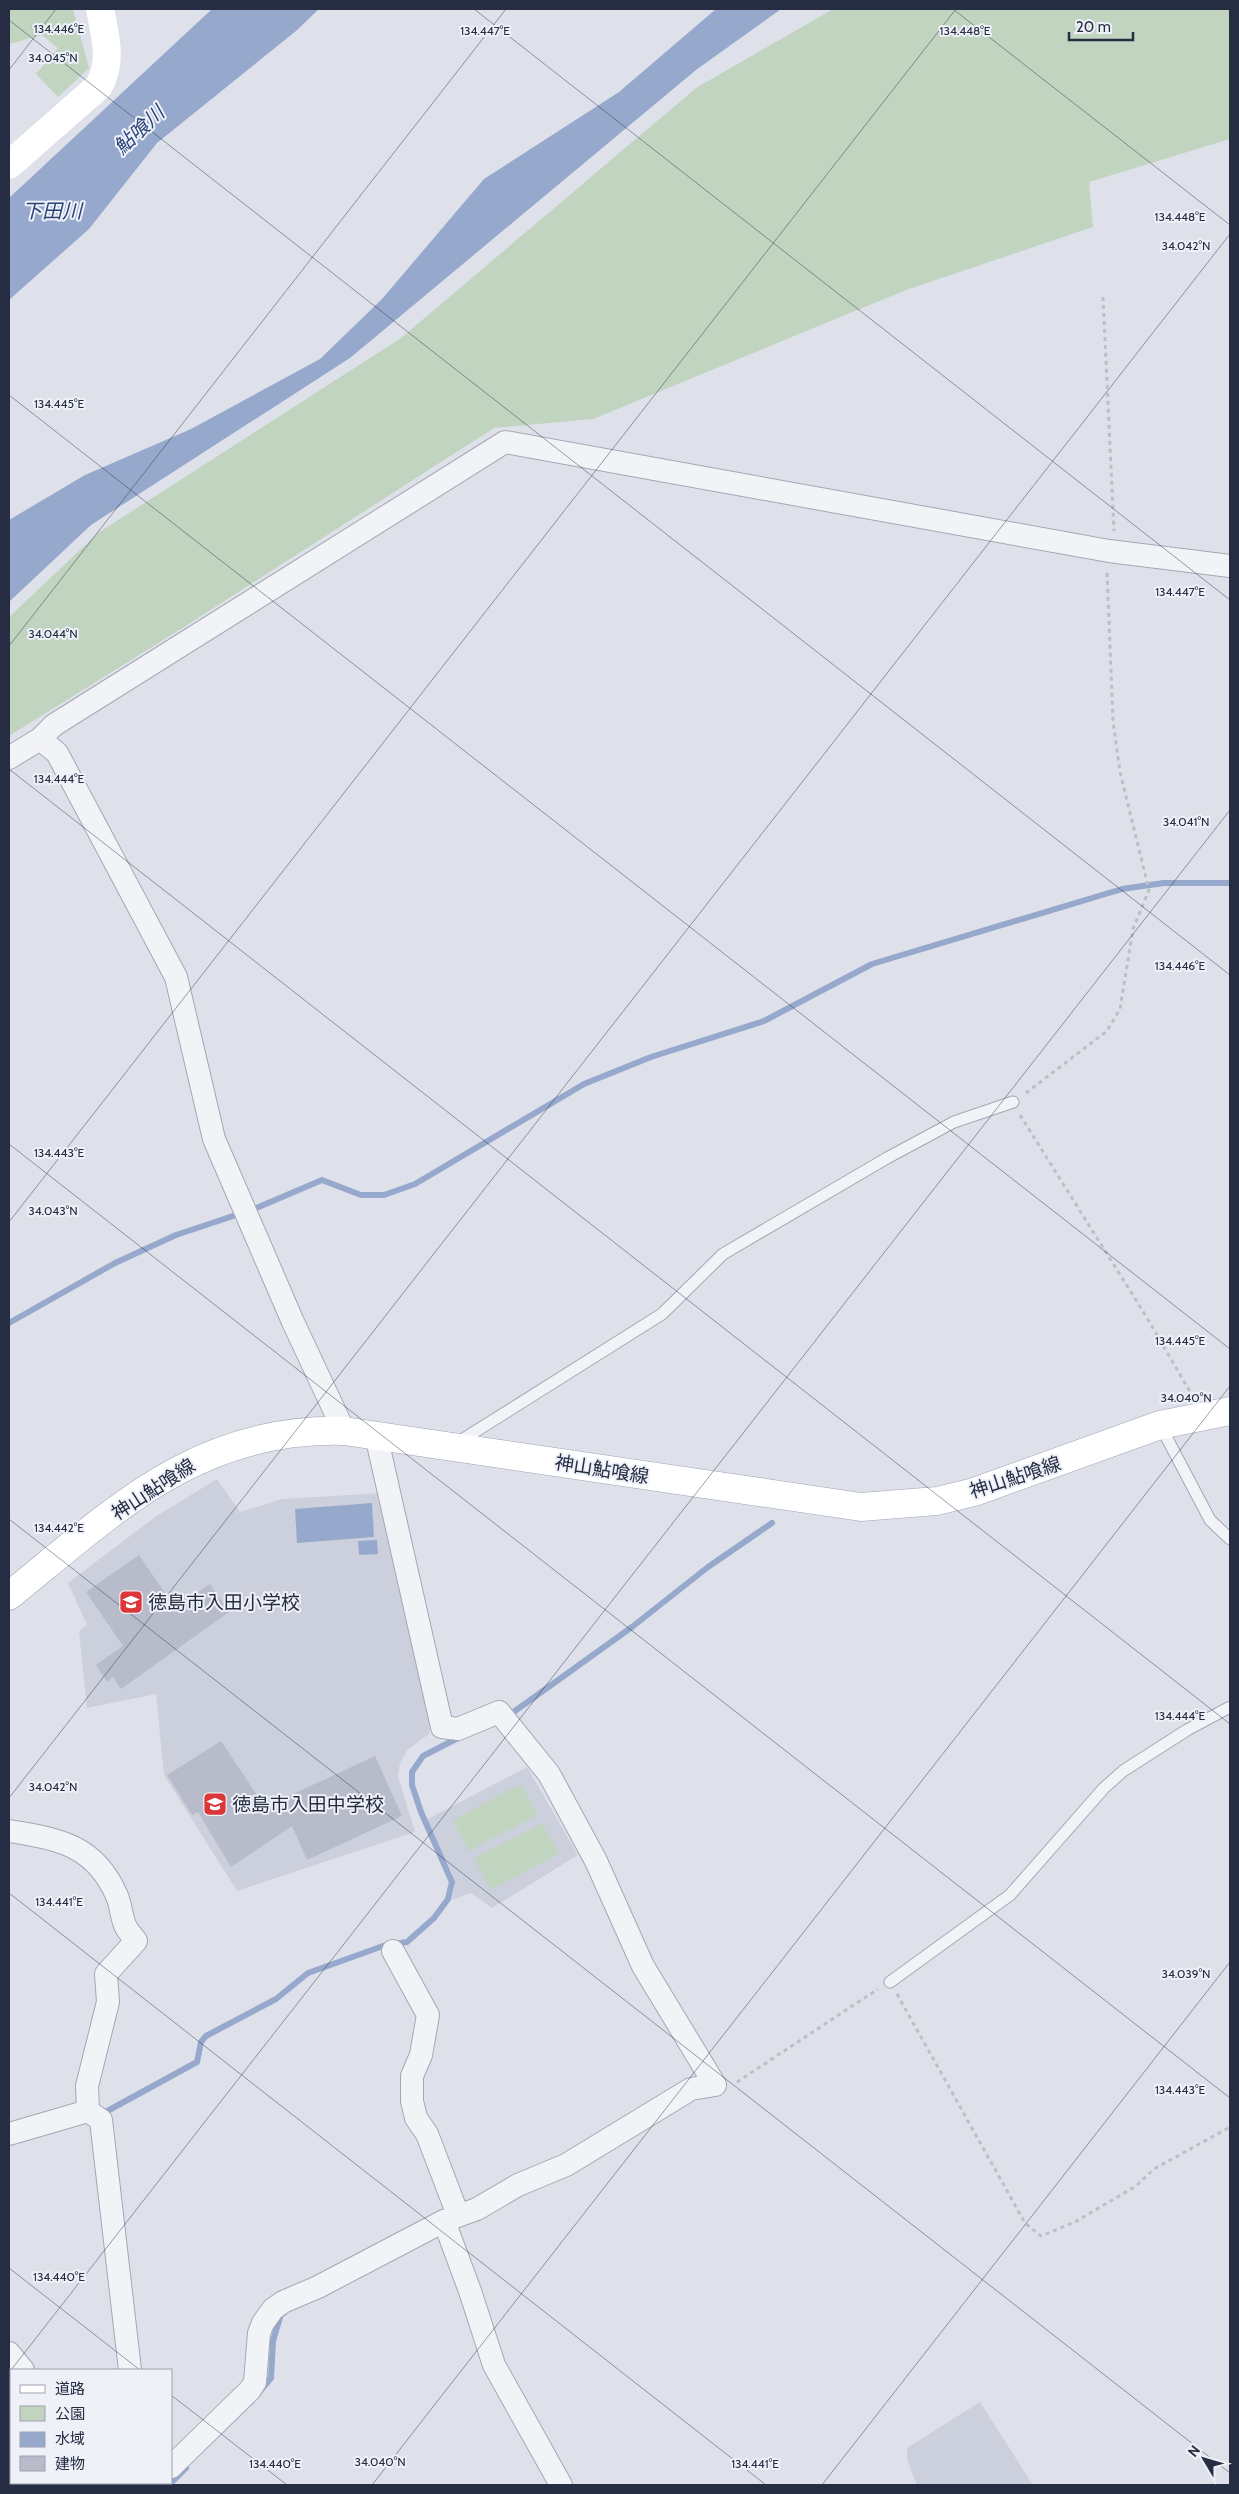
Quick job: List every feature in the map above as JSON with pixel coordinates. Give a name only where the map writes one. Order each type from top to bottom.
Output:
[{"type":"main road","points":[[9,165],[99,86],[106,74],[108,57],[100,9]]},
{"type":"main road","name":"神山鮎喰線","points":[[11,1590],[139,1494],[175,1470],[207,1455],[249,1440],[310,1430],[344,1430],[376,1434],[861,1507],[937,1501],[974,1492],[1160,1426],[1230,1411]]},
{"type":"street","points":[[9,758],[40,739],[54,725],[505,442],[1109,551],[1230,566]]},
{"type":"street","points":[[40,739],[57,753],[176,977],[214,1139],[244,1213],[344,1430]]},
{"type":"street","points":[[172,2466],[250,2390],[255,2382],[259,2333],[263,2323],[273,2309],[283,2302],[449,2225],[518,2185],[566,2165],[691,2088],[715,2085],[643,1966],[596,1861],[549,1774],[500,1712],[458,1729],[442,1727],[376,1434]]},
{"type":"street","points":[[9,1831],[47,1837],[86,1853],[104,1870],[118,1897],[125,1926],[136,1941],[106,1974],[108,2002],[87,2086],[95,2115],[130,2369]]},
{"type":"street","points":[[393,1951],[428,2015],[420,2055],[412,2076],[412,2100],[416,2118],[428,2134],[449,2225],[494,2365],[561,2485]]},
{"type":"street","points":[[9,2134],[95,2115]]},
{"type":"street","points":[[9,2353],[22,2369]]},
{"type":"lane","points":[[453,1446],[662,1314],[722,1254],[887,1158],[954,1122],[1013,1102]]},
{"type":"lane","points":[[1160,1426],[1210,1520],[1230,1539]]},
{"type":"lane","points":[[890,1982],[1010,1894],[1104,1788],[1123,1771],[1187,1730],[1230,1707]]},
{"type":"path","points":[[1103,297],[1114,538],[1106,561],[1113,721],[1120,772],[1149,890],[1133,929],[1120,1009],[1107,1031],[1013,1102],[1144,1313],[1204,1416]]},
{"type":"path","points":[[715,2085],[735,2083],[890,1982],[1026,2223],[1041,2236],[1075,2222],[1136,2186],[1154,2169],[1230,2126]]},
{"type":"shaded area","points":[[217,1479],[240,1512],[282,1499],[383,1493],[432,1707],[429,1734],[407,1750],[400,1763],[398,1776],[415,1832],[237,1891],[164,1775],[156,1694],[87,1708],[79,1631],[87,1625],[68,1583],[155,1517]]},
{"type":"shaded area","points":[[527,1767],[578,1855],[492,1908],[471,1893],[452,1900],[455,1884],[452,1872],[424,1821]]},
{"type":"shaded area","points":[[980,2402],[1033,2485],[917,2485],[907,2460],[907,2448]]},
{"type":"green space","points":[[9,9],[73,9],[89,68],[58,97],[36,74],[58,48],[42,35],[9,44]]},
{"type":"green space","points":[[833,9],[1230,9],[1230,139],[1089,182],[1093,227],[906,290],[593,419],[494,428],[184,627],[9,736],[9,617],[98,533],[401,338],[696,88]]},
{"type":"green space","points":[[521,1784],[537,1815],[469,1851],[453,1820]]},
{"type":"green space","points":[[542,1823],[559,1854],[490,1890],[474,1858]]},
{"type":"water","name":"下田川","points":[[212,9],[319,9],[296,31],[157,143],[89,229],[9,300],[9,198]]},
{"type":"water","points":[[716,9],[781,9],[696,70],[350,358],[91,525],[9,602],[9,520],[85,475],[191,429],[320,359],[382,299],[484,179],[619,92]]},
{"type":"water","points":[[372,1503],[374,1537],[297,1543],[295,1509]]},
{"type":"water","points":[[377,1540],[378,1554],[359,1555],[358,1541]]},
{"type":"building","points":[[139,1555],[175,1608],[210,1584],[229,1612],[121,1689],[113,1677],[107,1682],[96,1665],[123,1646],[86,1592]]},
{"type":"building","points":[[221,1741],[265,1807],[375,1756],[402,1816],[307,1860],[292,1826],[231,1867],[198,1812],[192,1815],[167,1775]]},
{"type":"waterway","points":[[9,1323],[115,1263],[176,1235],[254,1209],[322,1180],[361,1195],[384,1195],[415,1184],[584,1084],[651,1057],[764,1021],[872,964],[1122,889],[1164,883],[1230,883]]},
{"type":"waterway","points":[[508,1716],[632,1627],[708,1567],[772,1523]]},
{"type":"waterway","points":[[100,2115],[197,2062],[201,2042],[206,2036],[276,1999],[308,1973],[383,1946],[407,1942],[434,1918],[448,1899],[452,1882],[421,1812],[412,1785],[412,1772],[423,1756],[460,1737]]},
{"type":"waterway","points":[[260,2391],[271,2378],[273,2341],[281,2314],[284,2313]]},
{"type":"waterway","points":[[172,2482],[186,2468]]},
{"type":"place","name":"徳島市入田小学校","points":[[131,1602]]},
{"type":"place","name":"徳島市入田中学校","points":[[215,1804]]},
{"type":"water label","name":"鮎喰川","points":[[139,130]]}]
